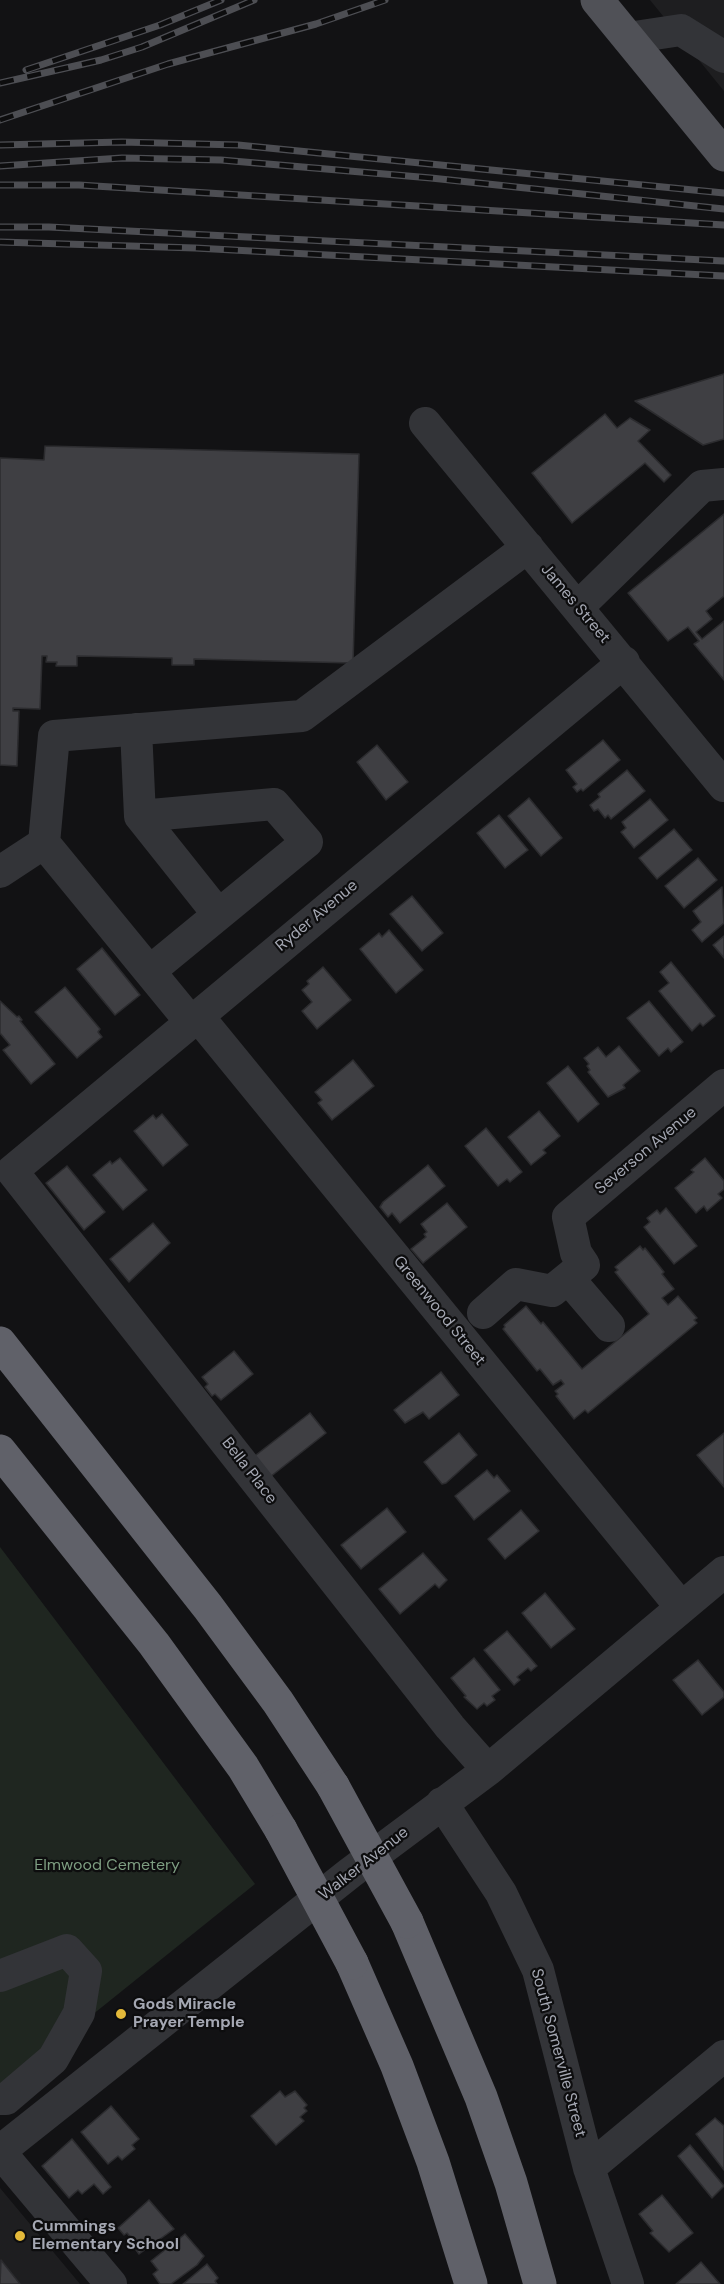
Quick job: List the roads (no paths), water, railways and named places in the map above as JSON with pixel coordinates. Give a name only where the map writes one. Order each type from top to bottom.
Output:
[{"type":"highway","points":[[0,1343],[208,1607],[278,1702],[333,1786],[407,1922],[481,2097],[512,2183],[540,2284]]},
{"type":"highway","points":[[0,1451],[166,1661],[243,1767],[281,1830],[352,1963],[417,2118],[471,2284]]},
{"type":"main road","points":[[597,0],[724,155]]},
{"type":"street","points":[[628,38],[681,30],[724,57]]},
{"type":"street","name":"James Street","points":[[425,423],[724,786]]},
{"type":"street","points":[[578,607],[702,486],[724,484]]},
{"type":"street","points":[[0,872],[44,843],[54,736],[302,716],[528,547]]},
{"type":"street","name":"Ryder Avenue","points":[[12,1171],[193,1018],[624,663]]},
{"type":"street","points":[[135,729],[140,816],[218,914]]},
{"type":"street","points":[[140,816],[274,804],[307,842],[150,970]]},
{"type":"street","name":"Greenwood Street","points":[[44,843],[193,1018],[681,1607]]},
{"type":"street","name":"Severson Avenue","points":[[568,1278],[584,1264],[576,1253],[568,1217],[724,1085]]},
{"type":"street","name":"Bella Place","points":[[12,1171],[443,1718],[488,1770]]},
{"type":"street","points":[[483,1313],[516,1284],[552,1291],[568,1278],[609,1326]]},
{"type":"street","name":"Walker Avenue","points":[[0,2152],[442,1803],[488,1770],[724,1572]]},
{"type":"street","name":"South Somerville Street","points":[[442,1803],[501,1893],[538,1970],[589,2168],[628,2284]]},
{"type":"street","points":[[0,1976],[67,1950],[86,1971],[80,2013],[53,2059],[6,2099],[0,2099]]},
{"type":"street","points":[[589,2168],[724,2056]]},
{"type":"street","points":[[0,2152],[111,2284]]},
{"type":"railway","points":[[26,70],[160,25],[221,0]]},
{"type":"railway","points":[[0,83],[101,60],[142,47],[254,0]]},
{"type":"railway","points":[[0,120],[168,64],[316,24],[385,0]]},
{"type":"railway","points":[[0,145],[122,142],[238,145],[724,193]]},
{"type":"railway","points":[[0,166],[122,158],[221,160],[431,178],[724,209]]},
{"type":"railway","points":[[0,185],[79,185],[724,225]]},
{"type":"railway","points":[[0,227],[49,227],[724,261]]},
{"type":"railway","points":[[0,242],[195,248],[724,276]]},
{"type":"place","name":"Gods Miracle Prayer Temple","points":[[121,2014]]},
{"type":"place","name":"Cummings Elementary School","points":[[20,2236]]},
{"type":"park label","name":"Elmwood Cemetery","points":[[107,1866]]}]
